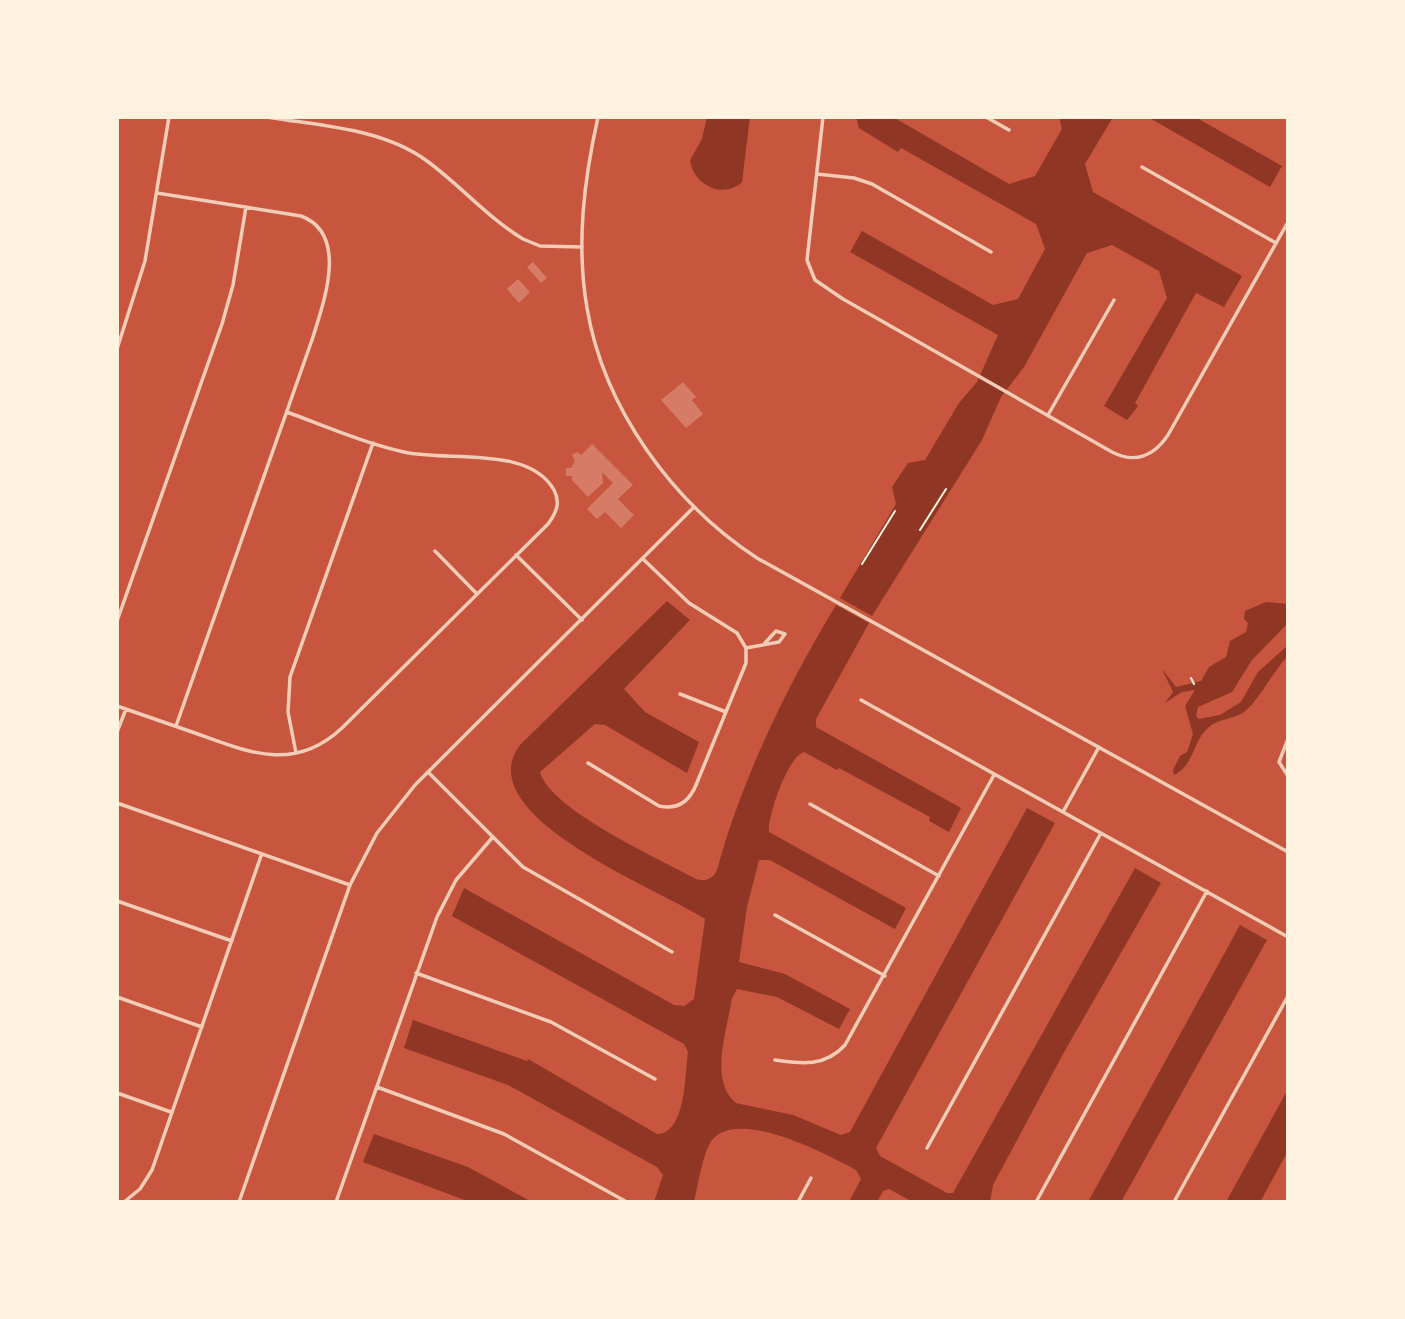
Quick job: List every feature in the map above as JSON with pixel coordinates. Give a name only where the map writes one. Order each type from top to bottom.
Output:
[{"type":"street","points":[[117,349],[143,271],[169,117]]},
{"type":"street","points":[[267,117],[367,135],[398,144],[426,160],[523,239],[540,246],[582,247]]},
{"type":"street","points":[[598,117],[583,195],[582,247],[588,315],[611,384],[650,453],[694,507],[744,550],[1288,852]]},
{"type":"street","points":[[823,117],[807,254],[815,280],[836,295],[1122,456],[1138,458],[1154,452],[1173,428],[1288,222]]},
{"type":"street","points":[[986,117],[1009,130]]},
{"type":"street","points":[[1142,167],[1276,243]]},
{"type":"street","points":[[817,174],[854,178],[872,184],[991,251]]},
{"type":"street","points":[[157,193],[306,218],[323,230],[328,243],[329,259],[320,314],[176,726]]},
{"type":"street","points":[[117,621],[226,310],[246,207]]},
{"type":"street","points":[[1048,415],[1114,300]]},
{"type":"street","points":[[117,706],[259,754],[296,753],[319,745],[337,732],[548,524],[557,509],[554,490],[543,477],[515,462],[425,456],[373,443],[287,412]]},
{"type":"street","points":[[296,753],[288,712],[290,677],[373,443]]},
{"type":"street","points":[[239,1202],[350,886],[377,832],[395,806],[428,772],[694,507]]},
{"type":"street","points":[[435,551],[477,594]]},
{"type":"street","points":[[516,555],[582,620]]},
{"type":"street","points":[[588,763],[654,803],[676,806],[694,790],[746,663],[746,648],[735,631],[689,603],[643,559]]},
{"type":"street","points":[[746,648],[779,642],[785,634],[776,631],[765,643]]},
{"type":"street","points":[[680,694],[726,712]]},
{"type":"street","points":[[861,700],[1288,937]]},
{"type":"street","points":[[117,732],[126,709]]},
{"type":"street","points":[[1288,739],[1279,761],[1288,776]]},
{"type":"street","points":[[1063,812],[1099,747]]},
{"type":"street","points":[[428,772],[528,871],[672,952]]},
{"type":"street","points":[[775,1060],[816,1063],[838,1052],[851,1036],[994,775]]},
{"type":"street","points":[[117,803],[350,886]]},
{"type":"street","points":[[810,804],[939,876]]},
{"type":"street","points":[[927,1149],[1101,833]]},
{"type":"street","points":[[337,1201],[416,973],[447,897],[466,867],[492,838]]},
{"type":"street","points":[[124,1202],[146,1181],[261,856]]},
{"type":"street","points":[[1036,1202],[1207,891]]},
{"type":"street","points":[[117,901],[232,941]]},
{"type":"street","points":[[775,915],[885,976]]},
{"type":"street","points":[[416,973],[551,1022],[655,1079]]},
{"type":"street","points":[[1174,1202],[1288,996]]},
{"type":"street","points":[[117,997],[202,1027]]},
{"type":"street","points":[[377,1087],[504,1134],[625,1201]]},
{"type":"street","points":[[117,1093],[172,1112]]},
{"type":"street","points":[[798,1202],[811,1178]]},
{"type":"path","points":[[920,530],[946,489]]},
{"type":"path","points":[[862,564],[873,542],[895,511]]},
{"type":"path","points":[[1191,678],[1194,684]]},
{"type":"shaded area","points":[[707,117],[750,117],[742,182],[726,190],[710,187],[702,182],[692,169],[690,160],[702,139]]},
{"type":"shaded area","points":[[856,117],[893,117],[1009,184],[1035,176],[1062,129],[1059,117],[1113,117],[1085,164],[1093,192],[1242,276],[1224,307],[1196,293],[1135,403],[1138,406],[1127,420],[1104,406],[1167,298],[1159,271],[1112,245],[1087,253],[1024,367],[1001,397],[982,440],[872,616],[840,598],[896,504],[892,487],[908,463],[925,460],[959,403],[977,382],[998,335],[850,252],[862,231],[993,305],[1018,299],[1045,249],[1036,224],[901,148],[898,152],[859,128]]},
{"type":"shaded area","points":[[1148,117],[1195,117],[1282,166],[1270,187]]},
{"type":"shaded area","points":[[667,601],[690,620],[624,689],[645,712],[699,742],[687,773],[605,725],[595,724],[540,772],[548,787],[584,817],[696,879],[711,878],[717,870],[740,801],[768,733],[800,668],[836,605],[869,623],[816,719],[816,727],[961,808],[949,832],[929,821],[930,817],[839,768],[837,770],[804,752],[798,756],[785,775],[775,801],[769,832],[906,908],[895,929],[770,860],[759,860],[747,907],[739,962],[785,974],[850,1009],[839,1029],[777,997],[737,989],[732,998],[721,1068],[728,1093],[736,1103],[793,1115],[841,1135],[850,1132],[1027,808],[1055,823],[876,1148],[880,1156],[947,1193],[953,1193],[1135,868],[1161,883],[1063,1054],[993,1185],[990,1202],[913,1202],[889,1189],[883,1191],[877,1202],[849,1202],[861,1179],[856,1170],[784,1137],[743,1129],[726,1131],[709,1144],[694,1202],[654,1202],[663,1175],[657,1167],[508,1085],[404,1048],[413,1020],[527,1061],[528,1059],[657,1134],[667,1131],[674,1124],[685,1088],[688,1052],[684,1044],[452,916],[464,888],[674,1005],[684,1006],[694,999],[705,919],[576,848],[544,824],[520,798],[511,772],[520,745]]},
{"type":"shaded area","points":[[1266,602],[1288,604],[1288,623],[1252,660],[1232,692],[1198,707],[1196,716],[1199,719],[1220,715],[1241,702],[1258,672],[1288,645],[1288,656],[1249,708],[1213,724],[1203,733],[1186,765],[1174,775],[1173,770],[1180,756],[1187,752],[1193,734],[1185,706],[1195,690],[1182,692],[1165,703],[1173,692],[1162,669],[1176,687],[1201,681],[1209,667],[1226,657],[1230,641],[1246,632],[1248,623],[1244,619],[1245,611]]},
{"type":"shaded area","points":[[1240,925],[1267,940],[1121,1202],[1088,1202]]},
{"type":"shaded area","points":[[1288,1089],[1288,1151],[1260,1202],[1226,1202]]},
{"type":"shaded area","points":[[374,1134],[468,1167],[532,1202],[470,1202],[363,1162]]},
{"type":"building","points":[[533,262],[547,278],[541,283],[527,267]]},
{"type":"building","points":[[518,279],[530,292],[519,303],[507,289]]},
{"type":"building","points":[[683,382],[696,397],[692,400],[703,414],[686,428],[661,400]]},
{"type":"building","points":[[592,444],[633,485],[618,499],[634,515],[621,528],[605,512],[597,519],[587,509],[613,483],[602,472],[603,483],[588,497],[572,480],[572,476],[566,476],[566,468],[571,468],[575,461],[572,455],[577,452],[581,455]]}]
